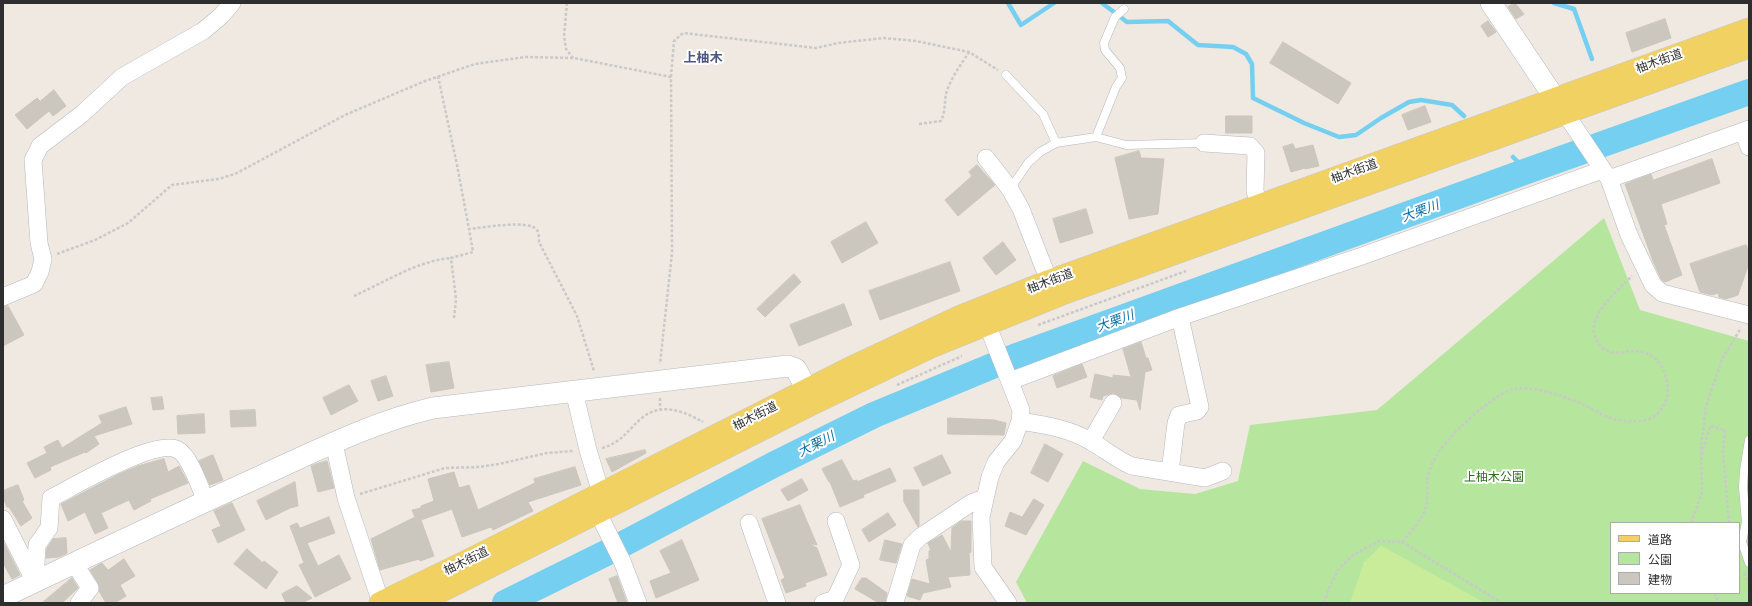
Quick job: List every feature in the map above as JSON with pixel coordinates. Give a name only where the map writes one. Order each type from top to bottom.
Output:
[{"type":"main road","name":"柚木街道","points":[[811,397],[848,368],[930,330],[1049,281],[1259,205],[1565,114],[1749,29]]},
{"type":"main road","name":"柚木街道","points":[[381,603],[599,503],[811,397],[933,346],[1077,288],[1749,47]]},
{"type":"main road","name":"柚木街道","points":[[418,603],[599,503]]},
{"type":"street","points":[[3,297],[34,284],[40,272],[42,259],[39,243],[33,160],[40,146],[82,114],[122,77],[203,31],[221,16],[232,3]]},
{"type":"street","points":[[1491,3],[1603,171],[1629,235],[1653,285],[1662,293],[1745,321]]},
{"type":"street","points":[[1009,378],[1180,317],[1362,256],[1603,171],[1746,130],[1749,147]]},
{"type":"street","points":[[1204,143],[1250,146],[1256,153],[1255,191],[1259,205]]},
{"type":"street","points":[[986,158],[1010,189],[1021,209],[1049,281]]},
{"type":"street","points":[[1170,472],[1176,423],[1179,415],[1197,411],[1200,407],[1180,317]]},
{"type":"street","points":[[988,324],[1021,410],[1020,421],[1013,441],[996,462],[990,477],[981,517],[983,567],[1008,603]]},
{"type":"street","points":[[3,597],[206,501],[334,443],[380,423],[433,408],[788,366],[796,369],[811,397]]},
{"type":"street","points":[[574,391],[599,503],[608,533],[622,560],[638,603]]},
{"type":"street","points":[[1091,441],[1113,403]]},
{"type":"street","points":[[1020,421],[1058,427],[1091,441],[1127,464],[1144,469],[1205,478],[1223,471]]},
{"type":"street","points":[[334,443],[346,498],[381,603]]},
{"type":"street","points":[[35,582],[37,545],[49,528],[51,498],[131,457],[168,447],[178,449],[185,456],[206,501]]},
{"type":"street","points":[[895,602],[912,545],[920,536],[971,503],[985,498]]},
{"type":"street","points":[[3,519],[35,582]]},
{"type":"street","points":[[831,602],[851,565],[836,521]]},
{"type":"street","points":[[749,523],[777,603]]},
{"type":"street","points":[[74,563],[90,588],[79,603]]},
{"type":"lane","points":[[1096,137],[1116,87],[1122,78],[1120,68],[1105,50],[1104,43],[1114,17],[1124,9]]},
{"type":"lane","points":[[1006,75],[1044,114],[1056,143]]},
{"type":"lane","points":[[1010,189],[1028,162],[1040,152],[1056,143],[1096,137],[1126,145],[1204,143]]},
{"type":"lane","points":[[1749,440],[1744,471],[1743,487],[1746,522],[1742,542],[1749,563]]},
{"type":"path","points":[[567,3],[564,36],[566,49],[574,58]]},
{"type":"path","points":[[655,382],[661,360],[672,253],[671,78],[674,41],[682,33],[816,48],[838,43],[884,38],[916,41],[969,52],[1006,75]]},
{"type":"path","points":[[919,124],[941,121],[946,112],[945,98],[948,87],[969,52]]},
{"type":"path","points":[[42,259],[95,240],[128,223],[172,185],[218,179],[235,174],[345,115],[438,76],[475,64],[525,57],[574,58],[671,78]]},
{"type":"path","points":[[354,296],[420,265],[438,259],[451,258],[473,252],[457,165],[438,76]]},
{"type":"path","points":[[469,229],[520,224],[534,227],[538,231],[539,242],[577,316],[584,344],[596,378]]},
{"type":"path","points":[[451,258],[456,299],[454,318]]},
{"type":"path","points":[[1402,542],[1420,522],[1427,502],[1427,479],[1434,459],[1445,443],[1496,397],[1514,389],[1534,389],[1575,401],[1613,419],[1629,421],[1648,420],[1658,414],[1666,402],[1668,388],[1665,370],[1660,363],[1648,353],[1632,351],[1612,353],[1599,346],[1593,334],[1594,324],[1604,305],[1643,265]]},
{"type":"path","points":[[1691,522],[1702,492],[1701,447],[1706,406],[1722,359],[1745,321]]},
{"type":"path","points":[[346,498],[445,468],[479,467],[500,464],[547,453],[588,450],[605,447],[618,442],[643,417],[660,409],[675,410],[707,424]]},
{"type":"path","points":[[1702,456],[1710,426],[1725,430],[1723,452],[1729,522]]},
{"type":"path","points":[[1324,603],[1329,588],[1338,570],[1353,555],[1379,541],[1402,542],[1502,603]]},
{"type":"path","points":[[1744,573],[1749,586]]},
{"type":"green space","name":"上柚木公園","points":[[1604,218],[1640,310],[1749,341],[1749,603],[1027,603],[1016,582],[1083,461],[1140,489],[1195,494],[1238,481],[1250,425],[1377,410]]},
{"type":"green space","points":[[1381,546],[1485,603],[1350,603],[1364,562]]},
{"type":"building","points":[[1515,3],[1524,14],[1516,19],[1508,7]]},
{"type":"building","points":[[1665,19],[1671,38],[1632,52],[1626,33]]},
{"type":"building","points":[[1488,21],[1496,32],[1488,37],[1481,26]]},
{"type":"building","points":[[1283,42],[1351,83],[1338,104],[1270,63]]},
{"type":"building","points":[[54,90],[66,106],[53,116],[49,111],[27,129],[15,115],[37,98],[40,101]]},
{"type":"building","points":[[1425,106],[1431,122],[1408,130],[1402,115]]},
{"type":"building","points":[[1226,116],[1252,116],[1252,133],[1226,133]]},
{"type":"building","points":[[1293,144],[1295,149],[1313,145],[1319,166],[1291,172],[1283,147]]},
{"type":"building","points":[[1139,151],[1141,158],[1164,159],[1158,214],[1129,219],[1115,158]]},
{"type":"building","points":[[1712,159],[1720,183],[1661,204],[1667,224],[1664,225],[1682,275],[1665,282],[1661,279],[1653,261],[1625,184],[1651,174],[1653,180]]},
{"type":"building","points":[[977,165],[995,185],[958,216],[945,200],[972,176],[969,172]]},
{"type":"building","points":[[1086,209],[1093,233],[1060,243],[1053,219]]},
{"type":"building","points":[[866,222],[878,243],[842,263],[831,242]]},
{"type":"building","points":[[1003,242],[1016,260],[996,275],[983,258]]},
{"type":"building","points":[[1746,245],[1749,252],[1749,263],[1738,295],[1726,299],[1719,297],[1718,293],[1712,295],[1700,292],[1690,264]]},
{"type":"building","points":[[950,262],[960,291],[880,320],[869,291]]},
{"type":"building","points":[[794,274],[801,282],[765,317],[757,309]]},
{"type":"building","points":[[844,304],[852,325],[799,346],[790,325]]},
{"type":"building","points":[[8,306],[24,335],[3,346],[3,307]]},
{"type":"building","points":[[1141,342],[1152,370],[1145,372],[1140,410],[1137,400],[1122,398],[1113,393],[1103,396],[1102,400],[1090,397],[1095,374],[1113,378],[1113,375],[1131,377],[1123,349]]},
{"type":"building","points":[[449,362],[454,388],[431,392],[426,365]]},
{"type":"building","points":[[1082,364],[1087,377],[1057,388],[1053,376]]},
{"type":"building","points":[[386,376],[393,396],[378,401],[371,381]]},
{"type":"building","points":[[349,385],[358,401],[331,415],[323,398]]},
{"type":"building","points":[[162,397],[164,409],[153,410],[151,398]]},
{"type":"building","points":[[126,407],[132,424],[94,436],[99,444],[86,453],[85,452],[50,467],[51,470],[35,478],[27,463],[47,453],[44,447],[58,440],[62,448],[102,423],[99,416]]},
{"type":"building","points":[[255,410],[256,426],[231,427],[230,411]]},
{"type":"building","points":[[204,414],[205,433],[178,434],[177,416]]},
{"type":"building","points":[[948,418],[994,420],[1006,423],[1004,435],[948,434]]},
{"type":"building","points":[[1045,444],[1063,454],[1048,482],[1031,473]]},
{"type":"building","points":[[645,450],[646,453],[612,472],[606,459]]},
{"type":"building","points":[[213,455],[223,480],[210,485],[199,461]]},
{"type":"building","points":[[942,455],[951,473],[923,486],[914,468]]},
{"type":"building","points":[[164,459],[168,472],[179,466],[188,483],[150,499],[151,501],[134,510],[129,500],[101,513],[108,528],[95,534],[85,512],[68,521],[61,504],[119,474],[138,466]]},
{"type":"building","points":[[842,460],[853,481],[857,480],[857,482],[890,468],[896,481],[840,507],[830,482],[822,469]]},
{"type":"building","points":[[327,461],[334,488],[318,492],[311,466]]},
{"type":"building","points":[[575,467],[581,485],[528,502],[533,511],[493,530],[491,527],[462,537],[452,509],[421,520],[434,556],[420,561],[419,559],[380,570],[371,539],[415,517],[412,510],[421,508],[421,506],[434,501],[428,479],[454,472],[459,488],[469,485],[478,510],[535,483],[534,479]]},
{"type":"building","points":[[802,479],[808,490],[788,501],[781,490]]},
{"type":"building","points":[[295,482],[298,506],[290,508],[266,520],[257,501]]},
{"type":"building","points":[[18,485],[24,500],[22,501],[32,518],[21,526],[9,507],[7,507],[3,498],[3,491]]},
{"type":"building","points":[[904,490],[919,490],[918,527],[904,502]]},
{"type":"building","points":[[1034,499],[1044,505],[1026,535],[1005,526],[1010,512],[1022,517]]},
{"type":"building","points":[[232,503],[245,530],[218,543],[212,530],[221,526],[214,511]]},
{"type":"building","points":[[800,505],[817,545],[808,543],[817,548],[827,575],[805,583],[806,586],[786,593],[781,580],[785,578],[762,519]]},
{"type":"building","points":[[888,513],[896,525],[869,542],[862,530]]},
{"type":"building","points":[[329,517],[335,533],[307,543],[318,566],[339,555],[351,579],[315,597],[299,565],[304,563],[290,526],[297,523],[300,528]]},
{"type":"building","points":[[962,521],[971,521],[971,552],[969,553],[970,575],[948,577],[951,587],[923,593],[920,600],[907,596],[912,579],[930,584],[926,560],[929,559],[929,551],[931,551],[928,543],[942,535],[951,552],[952,528]]},
{"type":"building","points":[[66,538],[67,553],[59,557],[46,558],[47,548],[53,539]]},
{"type":"building","points":[[682,540],[699,580],[656,598],[650,581],[671,573],[660,551]]},
{"type":"building","points":[[885,540],[902,544],[896,563],[880,560]]},
{"type":"building","points":[[3,541],[20,575],[12,579],[3,563]]},
{"type":"building","points":[[247,549],[263,563],[264,561],[278,572],[266,589],[234,564]]},
{"type":"building","points":[[124,559],[135,576],[120,585],[126,596],[115,603],[106,603],[99,591],[98,583],[90,570],[102,563],[108,570]]},
{"type":"building","points":[[617,576],[627,603],[618,603],[609,579]]},
{"type":"building","points":[[72,578],[78,588],[62,603],[42,603]]},
{"type":"building","points":[[862,578],[866,578],[887,593],[885,603],[879,603],[855,589]]},
{"type":"building","points":[[297,586],[312,598],[302,603],[286,603],[282,594]]},
{"type":"waterway","points":[[1008,3],[1021,25],[1054,3]]},
{"type":"waterway","points":[[1102,3],[1127,22],[1168,21],[1198,45],[1233,47],[1246,54],[1252,64],[1253,98],[1304,123],[1339,137],[1356,135],[1381,118],[1409,102],[1421,100],[1452,105],[1464,116]]},
{"type":"waterway","points":[[1554,3],[1574,9],[1592,59]]},
{"type":"waterway","name":"大栗川","points":[[505,603],[606,553],[773,465],[874,415],[1014,357],[1749,92]]},
{"type":"waterway","name":"大栗川","points":[[1620,132],[1622,138]]},
{"type":"waterway","points":[[1513,157],[1527,171]]},
{"type":"district","name":"上柚木","points":[[703,58]]}]
